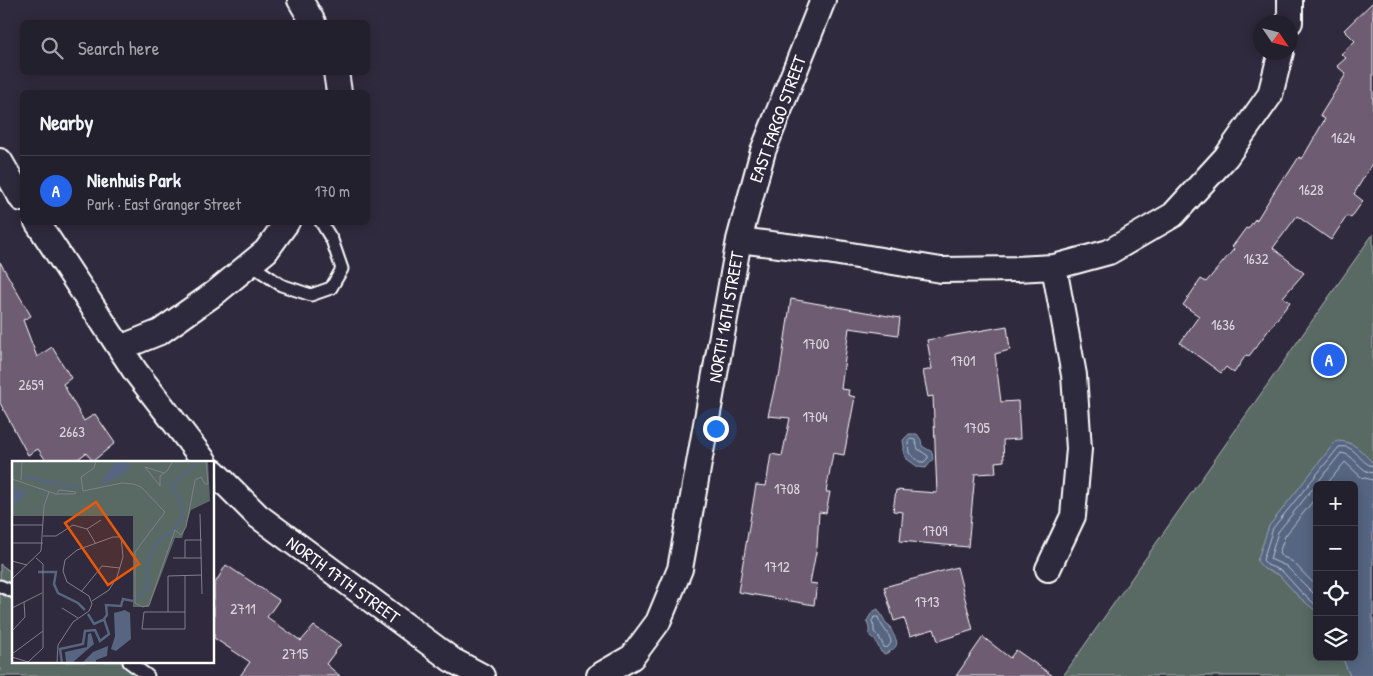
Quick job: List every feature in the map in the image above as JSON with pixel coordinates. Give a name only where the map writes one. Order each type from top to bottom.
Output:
[{"type":"street","points":[[300,0],[312,20]]},
{"type":"street","name":"EAST FARGO STREET","points":[[739,240],[763,151],[824,0]]},
{"type":"street","points":[[1290,0],[1290,15]]},
{"type":"street","name":"NORTH 16TH STREET","points":[[599,676],[632,657],[658,622],[680,569],[739,240],[827,251],[941,270],[1054,267],[1109,252],[1173,215],[1226,158],[1270,95],[1280,60]]},
{"type":"street","points":[[337,75],[340,90]]},
{"type":"street","points":[[0,161],[20,196]]},
{"type":"street","points":[[39,225],[135,370],[203,461]]},
{"type":"street","points":[[120,348],[160,332],[215,293],[266,251],[285,225]]},
{"type":"street","points":[[1048,569],[1073,516],[1079,450],[1074,375],[1054,267]]},
{"type":"street","name":"NORTH 17TH STREET","points":[[215,473],[258,516],[452,660],[482,676]]},
{"type":"lane","points":[[250,264],[282,285],[311,295],[331,288],[342,269],[332,240],[323,225]]},
{"type":"lane","points":[[0,586],[12,591]]},
{"type":"lane","points":[[132,664],[148,676]]},
{"type":"green space","points":[[1373,234],[1373,676],[1063,676]]},
{"type":"green space","points":[[0,564],[12,573],[12,664],[138,664],[154,676],[0,676]]},
{"type":"water","points":[[909,434],[917,434],[922,446],[932,452],[933,459],[926,468],[918,467],[907,459],[904,454],[903,440]]},
{"type":"water","points":[[1336,441],[1343,441],[1353,445],[1373,463],[1373,676],[1350,676],[1344,661],[1358,661],[1358,481],[1313,481],[1313,609],[1298,596],[1279,575],[1264,569],[1257,561],[1269,526]]},
{"type":"water","points":[[878,609],[886,623],[890,626],[897,644],[885,654],[881,652],[875,640],[870,636],[867,621],[872,612]]},
{"type":"building","points":[[1373,2],[1373,162],[1354,194],[1363,201],[1351,218],[1347,216],[1331,240],[1297,216],[1273,248],[1304,273],[1283,297],[1290,302],[1249,356],[1246,355],[1234,373],[1226,367],[1221,373],[1180,343],[1199,316],[1183,305],[1201,279],[1206,282],[1234,249],[1232,247],[1246,228],[1248,229],[1255,219],[1256,221],[1284,176],[1286,177],[1299,157],[1302,159],[1325,119],[1320,116],[1346,74],[1337,66],[1346,58],[1341,54],[1355,41],[1344,30]]},
{"type":"building","points":[[0,262],[31,316],[23,320],[37,357],[52,347],[71,378],[63,384],[84,421],[95,414],[115,443],[93,461],[86,453],[75,461],[46,461],[38,449],[28,455],[0,403]]},
{"type":"building","points":[[791,299],[900,318],[898,335],[849,328],[841,389],[849,390],[848,395],[855,397],[844,455],[833,453],[826,492],[830,492],[826,513],[819,512],[817,547],[810,583],[817,584],[814,605],[738,592],[756,485],[766,486],[771,454],[782,456],[790,418],[768,416],[777,377],[779,378]]},
{"type":"building","points":[[1007,326],[1010,350],[995,354],[1001,402],[1018,401],[1020,439],[1003,440],[1004,461],[995,462],[996,473],[975,474],[968,547],[900,541],[903,512],[893,511],[896,490],[937,493],[933,396],[928,397],[923,371],[932,369],[927,340]]},
{"type":"building","points":[[226,565],[279,600],[267,617],[301,641],[314,626],[341,644],[326,664],[340,676],[240,676],[250,662],[215,639],[215,583]]},
{"type":"building","points":[[957,567],[973,630],[938,641],[934,629],[910,636],[904,618],[894,621],[884,587]]},
{"type":"building","points":[[983,637],[1010,658],[1016,650],[1053,676],[956,676]]},
{"type":"place","name":"Nienhuis Park","points":[[1329,360]]}]
